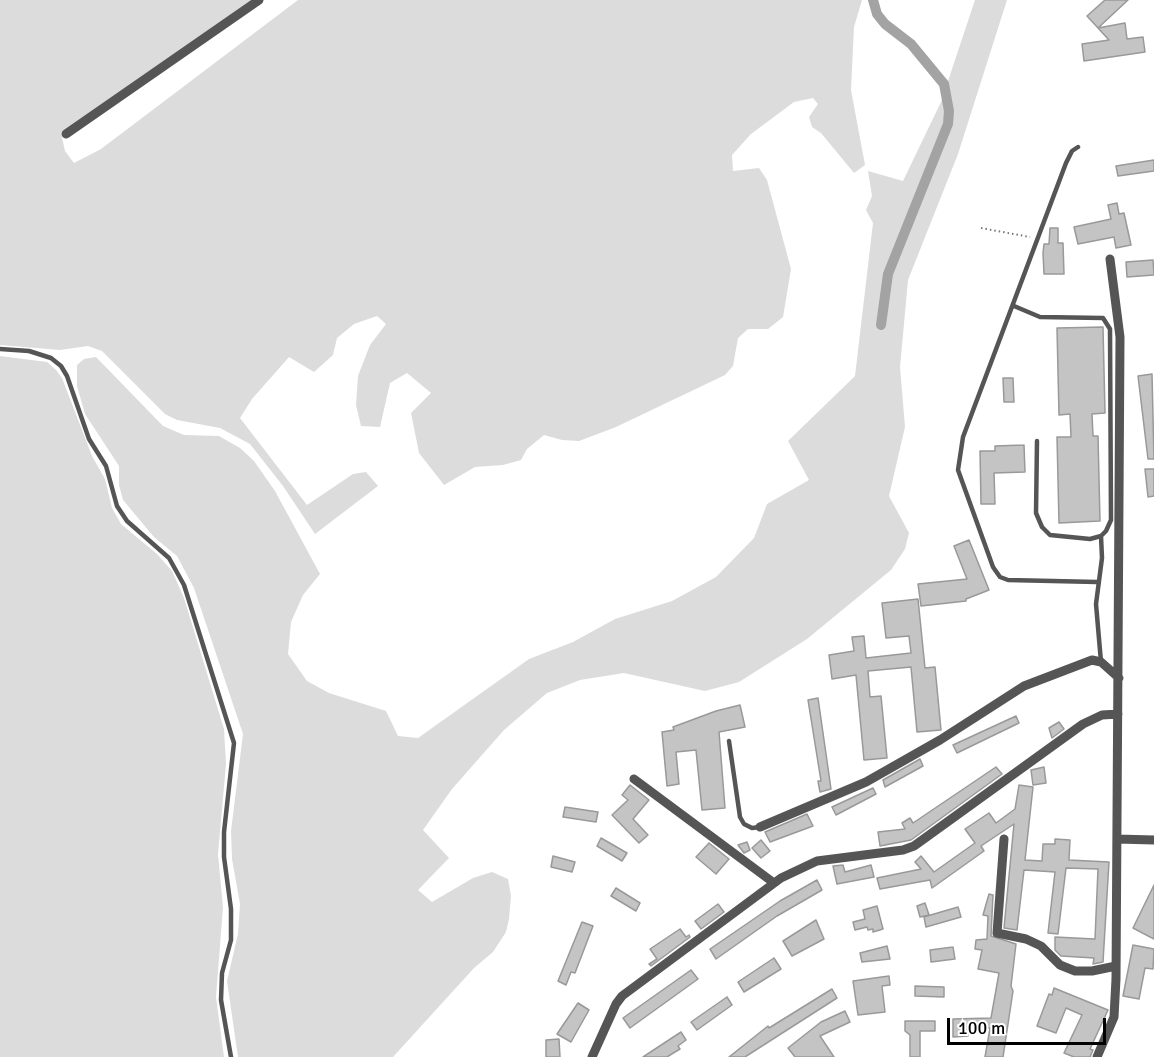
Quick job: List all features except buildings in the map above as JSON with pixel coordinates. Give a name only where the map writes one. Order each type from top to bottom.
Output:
[{"type":"street","points":[[66,134],[259,0]]},
{"type":"street","points":[[1096,1057],[1114,1017],[1116,966],[1120,337],[1110,259]]},
{"type":"street","points":[[760,827],[866,782],[940,740],[1024,686],[1085,661],[1101,662],[1119,678]]},
{"type":"street","points":[[592,1057],[616,1004],[622,996],[774,883],[817,861],[914,846],[1083,724],[1102,715],[1118,714]]},
{"type":"street","points":[[634,779],[774,883]]},
{"type":"street","points":[[1004,839],[997,933],[1026,939],[1041,946],[1060,965],[1075,971],[1092,971],[1116,966]]},
{"type":"street","points":[[1117,839],[1154,840]]},
{"type":"lane","points":[[1078,147],[1072,151],[1066,163],[963,437],[958,455],[959,479],[993,567],[1000,577],[1008,580],[1097,582]]},
{"type":"lane","points":[[1014,306],[1040,317],[1103,318],[1110,329],[1111,520],[1101,536],[1090,539],[1050,535],[1042,527],[1036,513],[1037,441]]},
{"type":"lane","points":[[0,349],[29,351],[51,358],[61,366],[68,376],[89,439],[106,466],[117,506],[127,521],[169,558],[184,585],[234,743],[224,831],[224,857],[231,909],[231,940],[222,973],[221,1000],[231,1057]]},
{"type":"lane","points":[[1101,536],[1102,558],[1097,582],[1101,662]]},
{"type":"lane","points":[[729,741],[740,817],[744,824],[752,828],[760,827]]},
{"type":"path","points":[[981,228],[1039,239]]},
{"type":"shaded area","points":[[0,0],[251,0],[61,133],[65,151],[74,163],[101,149],[298,0],[862,0],[854,27],[851,90],[865,165],[854,173],[821,133],[812,127],[809,117],[818,104],[813,98],[794,102],[751,134],[732,155],[733,171],[759,168],[767,180],[791,269],[783,317],[768,329],[748,329],[738,338],[733,366],[725,375],[616,427],[579,441],[562,440],[544,435],[527,449],[521,460],[503,465],[475,467],[444,485],[419,453],[411,413],[431,393],[407,373],[390,383],[380,427],[361,426],[356,405],[358,376],[370,345],[386,324],[377,316],[354,324],[337,338],[333,355],[314,372],[289,357],[252,399],[240,418],[307,505],[353,474],[366,472],[378,486],[315,534],[283,486],[250,444],[220,428],[177,420],[165,414],[102,351],[88,346],[60,350],[0,345]]},
{"type":"shaded area","points":[[975,0],[1007,0],[958,154],[908,280],[900,367],[905,427],[889,496],[909,533],[905,549],[891,570],[807,639],[739,682],[705,691],[624,673],[580,680],[547,693],[504,730],[452,789],[423,830],[449,858],[418,890],[432,902],[473,878],[492,872],[508,879],[511,896],[509,919],[506,932],[493,952],[474,968],[393,1057],[238,1057],[227,981],[238,934],[240,904],[232,859],[231,831],[243,734],[194,588],[177,556],[154,537],[123,500],[119,485],[119,466],[85,414],[77,386],[77,365],[84,359],[96,357],[163,426],[184,435],[219,436],[240,448],[254,461],[275,491],[320,574],[303,595],[291,622],[288,654],[307,681],[329,693],[386,711],[398,736],[418,738],[529,659],[573,642],[615,619],[672,601],[716,577],[754,538],[767,504],[809,480],[788,441],[855,376],[873,223],[866,210],[872,196],[868,171],[903,181],[941,102]]},
{"type":"shaded area","points":[[0,356],[47,362],[56,370],[62,378],[92,456],[105,479],[112,508],[121,524],[157,554],[172,571],[184,598],[224,729],[226,764],[218,854],[223,907],[216,997],[224,1057],[0,1057]]},
{"type":"waterway","points":[[873,0],[877,14],[885,24],[911,44],[944,84],[949,111],[948,124],[888,274],[881,325]]}]
